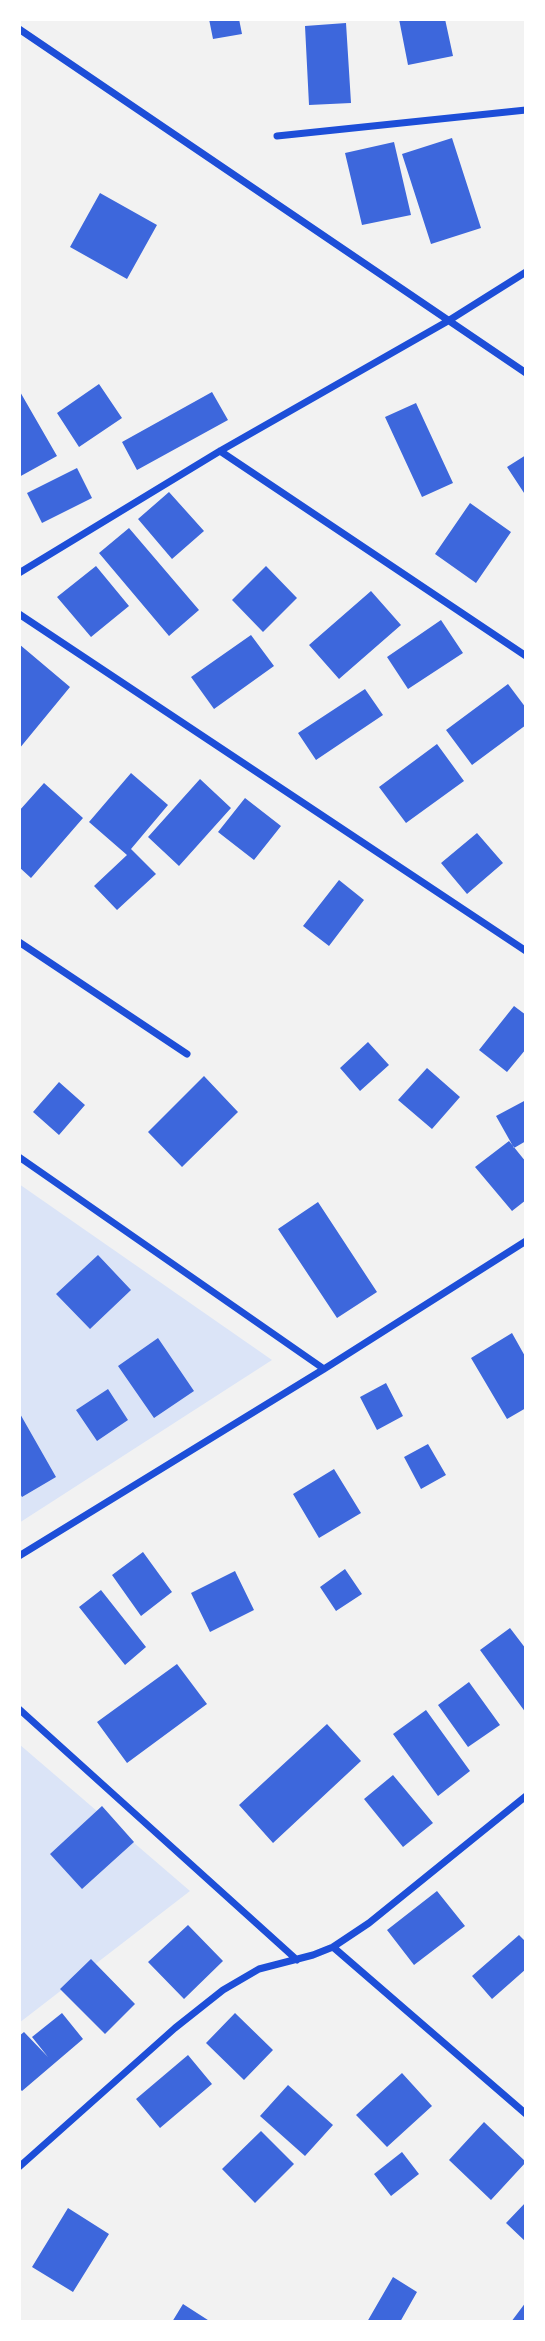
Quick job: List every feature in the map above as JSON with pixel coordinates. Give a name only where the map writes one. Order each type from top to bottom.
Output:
[{"type":"street","points":[[19,29],[526,373]]},
{"type":"street","points":[[277,136],[526,110]]},
{"type":"street","points":[[19,573],[220,452],[448,321],[526,272]]},
{"type":"street","points":[[220,452],[526,656]]},
{"type":"street","points":[[19,614],[526,951]]},
{"type":"street","points":[[19,942],[187,1054]]},
{"type":"street","points":[[19,1157],[324,1369]]},
{"type":"street","points":[[19,1556],[324,1369],[526,1241]]},
{"type":"street","points":[[19,1709],[297,1960]]},
{"type":"street","points":[[19,2167],[175,2028],[223,1990],[259,1969],[297,1960],[333,1947],[369,1923],[526,1796]]},
{"type":"street","points":[[333,1947],[526,2114]]},
{"type":"shaded area","points":[[19,1184],[272,1360],[19,1523]]},
{"type":"shaded area","points":[[19,1744],[190,1891],[19,2023]]},
{"type":"building","points":[[209,19],[239,19],[242,34],[213,39]]},
{"type":"building","points":[[399,19],[445,19],[453,56],[408,65]]},
{"type":"building","points":[[346,23],[351,103],[309,105],[305,26]]},
{"type":"building","points":[[452,138],[481,228],[431,244],[402,154]]},
{"type":"building","points":[[394,142],[411,215],[362,225],[345,153]]},
{"type":"building","points":[[100,193],[157,225],[127,279],[70,247]]},
{"type":"building","points":[[99,384],[122,418],[79,447],[57,413]]},
{"type":"building","points":[[19,390],[57,456],[19,477]]},
{"type":"building","points":[[212,392],[228,420],[137,470],[122,442]]},
{"type":"building","points":[[416,403],[453,483],[422,497],[385,417]]},
{"type":"building","points":[[526,455],[526,496],[507,467]]},
{"type":"building","points":[[77,468],[92,498],[42,523],[27,493]]},
{"type":"building","points":[[169,492],[204,531],[172,559],[138,519]]},
{"type":"building","points":[[470,503],[511,532],[476,583],[435,554]]},
{"type":"building","points":[[129,528],[199,610],[169,636],[99,553]]},
{"type":"building","points":[[96,566],[129,606],[91,637],[57,597]]},
{"type":"building","points":[[266,566],[297,598],[263,632],[232,600]]},
{"type":"building","points":[[371,591],[401,625],[339,679],[309,645]]},
{"type":"building","points":[[441,620],[463,653],[408,689],[387,657]]},
{"type":"building","points":[[251,635],[274,666],[214,709],[191,677]]},
{"type":"building","points":[[19,644],[70,687],[19,749]]},
{"type":"building","points":[[508,684],[526,708],[526,725],[472,765],[446,730]]},
{"type":"building","points":[[365,689],[383,715],[316,760],[298,733]]},
{"type":"building","points":[[437,744],[464,781],[406,823],[379,787]]},
{"type":"building","points":[[131,773],[168,805],[131,849],[156,874],[117,910],[94,886],[127,855],[89,822]]},
{"type":"building","points":[[200,779],[231,808],[179,866],[148,837]]},
{"type":"building","points":[[44,783],[83,818],[31,878],[19,867],[19,811]]},
{"type":"building","points":[[245,798],[281,826],[254,860],[218,832]]},
{"type":"building","points":[[477,833],[503,863],[467,894],[441,863]]},
{"type":"building","points":[[339,880],[364,900],[329,946],[303,926]]},
{"type":"building","points":[[514,1006],[526,1015],[526,1049],[507,1072],[479,1050]]},
{"type":"building","points":[[368,1042],[389,1065],[360,1091],[340,1068]]},
{"type":"building","points":[[427,1068],[460,1097],[432,1129],[398,1100]]},
{"type":"building","points":[[204,1076],[238,1112],[182,1167],[148,1132]]},
{"type":"building","points":[[59,1082],[85,1105],[59,1135],[33,1112]]},
{"type":"building","points":[[526,1100],[526,1141],[514,1148],[496,1116]]},
{"type":"building","points":[[509,1141],[526,1162],[526,1200],[512,1211],[475,1167]]},
{"type":"building","points":[[318,1202],[377,1292],[337,1318],[278,1229]]},
{"type":"building","points":[[98,1255],[131,1290],[90,1329],[56,1294]]},
{"type":"building","points":[[512,1333],[526,1358],[526,1408],[507,1419],[471,1358]]},
{"type":"building","points":[[158,1338],[194,1391],[154,1418],[118,1366]]},
{"type":"building","points":[[386,1383],[403,1416],[377,1430],[360,1397]]},
{"type":"building","points":[[108,1389],[128,1420],[97,1441],[76,1410]]},
{"type":"building","points":[[19,1412],[56,1477],[22,1497],[19,1492]]},
{"type":"building","points":[[428,1444],[446,1475],[421,1489],[404,1457]]},
{"type":"building","points":[[334,1469],[361,1513],[319,1538],[293,1494]]},
{"type":"building","points":[[143,1552],[172,1592],[141,1616],[112,1575]]},
{"type":"building","points":[[345,1569],[362,1594],[336,1611],[320,1587]]},
{"type":"building","points":[[235,1571],[254,1610],[210,1632],[191,1593]]},
{"type":"building","points":[[101,1590],[146,1647],[125,1665],[79,1607]]},
{"type":"building","points":[[510,1628],[526,1649],[526,1713],[480,1650]]},
{"type":"building","points":[[177,1664],[207,1704],[127,1763],[97,1722]]},
{"type":"building","points":[[469,1682],[500,1725],[468,1747],[438,1705]]},
{"type":"building","points":[[426,1710],[470,1771],[438,1796],[393,1734]]},
{"type":"building","points":[[327,1724],[361,1761],[273,1843],[239,1805]]},
{"type":"building","points":[[393,1775],[433,1823],[403,1847],[364,1799]]},
{"type":"building","points":[[102,1806],[134,1842],[82,1889],[50,1854]]},
{"type":"building","points":[[437,1891],[465,1926],[414,1965],[387,1930]]},
{"type":"building","points":[[188,1925],[223,1961],[184,1999],[148,1962]]},
{"type":"building","points":[[519,1935],[526,1942],[526,1969],[492,1999],[472,1976]]},
{"type":"building","points":[[91,1959],[135,2004],[105,2034],[60,1989]]},
{"type":"building","points":[[62,2013],[83,2039],[22,2091],[19,2088],[19,2036],[24,2032],[48,2057],[32,2037]]},
{"type":"building","points":[[235,2013],[273,2050],[244,2080],[206,2043]]},
{"type":"building","points":[[188,2055],[212,2084],[160,2128],[136,2099]]},
{"type":"building","points":[[402,2073],[432,2106],[387,2147],[356,2115]]},
{"type":"building","points":[[288,2085],[333,2125],[305,2156],[260,2116]]},
{"type":"building","points":[[484,2122],[526,2162],[491,2200],[449,2160]]},
{"type":"building","points":[[261,2131],[294,2164],[255,2203],[222,2169]]},
{"type":"building","points":[[402,2152],[419,2174],[391,2196],[374,2174]]},
{"type":"building","points":[[526,2202],[526,2242],[506,2223]]},
{"type":"building","points":[[68,2208],[109,2234],[73,2292],[32,2267]]},
{"type":"building","points":[[393,2277],[417,2292],[400,2322],[367,2322]]},
{"type":"building","points":[[526,2302],[526,2322],[511,2322]]},
{"type":"building","points":[[183,2304],[211,2322],[172,2322]]}]
